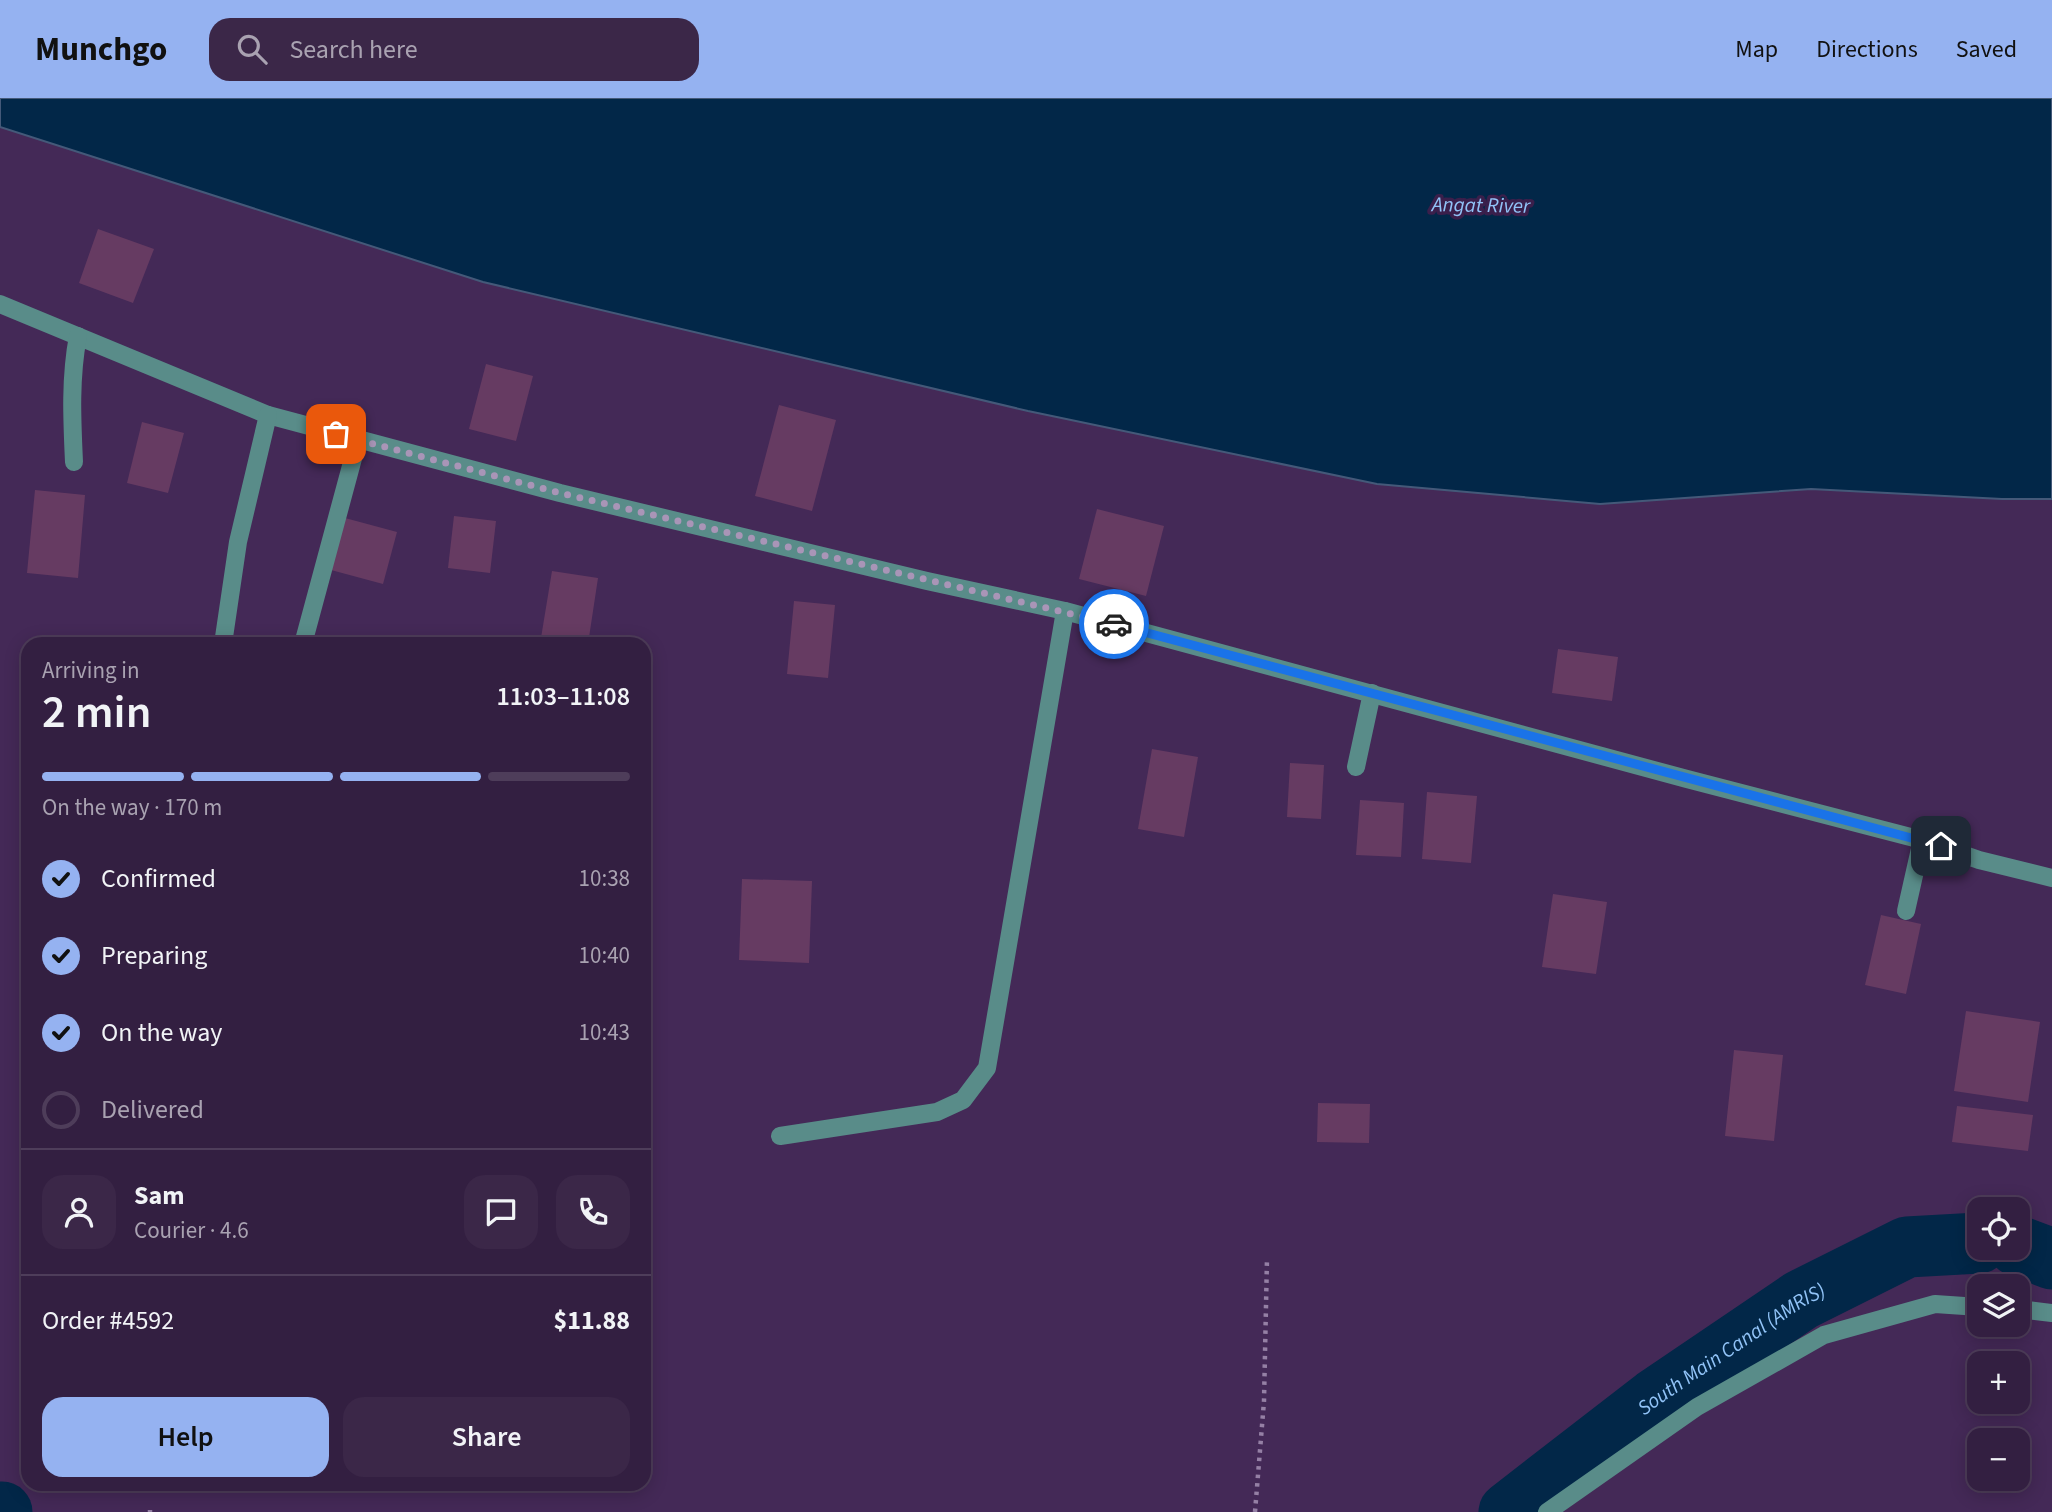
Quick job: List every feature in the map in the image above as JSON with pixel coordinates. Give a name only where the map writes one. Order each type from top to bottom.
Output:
[{"type":"street","points":[[0,304],[268,415],[560,493],[913,578],[1065,611],[1674,776],[1922,840],[1979,860],[2052,878]]},
{"type":"street","points":[[74,462],[71,400],[73,362],[78,336]]},
{"type":"street","points":[[224,637],[238,542],[268,415]]},
{"type":"street","points":[[305,637],[358,440]]},
{"type":"street","points":[[780,1136],[937,1112],[963,1100],[986,1068],[1065,611]]},
{"type":"street","points":[[1356,767],[1372,693]]},
{"type":"street","points":[[1906,911],[1922,840]]},
{"type":"street","points":[[1547,1512],[1697,1407],[1824,1335],[1935,1304],[1967,1306]]},
{"type":"street","points":[[2030,1310],[2052,1313]]},
{"type":"path","points":[[1255,1512],[1264,1401],[1267,1258]]},
{"type":"water","name":"Angat River","points":[[0,98],[2052,98],[2052,499],[1811,489],[1600,504],[1377,484],[1028,411],[483,282],[0,127]]},
{"type":"building","points":[[98,229],[154,249],[133,303],[79,283]]},
{"type":"building","points":[[486,364],[533,376],[516,441],[469,429]]},
{"type":"building","points":[[779,405],[836,420],[812,511],[755,496]]},
{"type":"building","points":[[142,422],[184,433],[168,493],[127,483]]},
{"type":"building","points":[[35,490],[85,495],[78,578],[27,573]]},
{"type":"building","points":[[1097,509],[1164,526],[1146,596],[1079,579]]},
{"type":"building","points":[[454,516],[496,521],[490,573],[448,568]]},
{"type":"building","points":[[345,518],[397,532],[383,584],[331,570]]},
{"type":"building","points":[[552,571],[598,578],[589,637],[541,637]]},
{"type":"building","points":[[794,601],[835,605],[828,678],[787,674]]},
{"type":"building","points":[[1558,649],[1618,657],[1612,701],[1552,693]]},
{"type":"building","points":[[1152,749],[1198,757],[1184,837],[1138,829]]},
{"type":"building","points":[[1290,763],[1324,765],[1321,819],[1287,817]]},
{"type":"building","points":[[1427,792],[1477,796],[1471,863],[1422,859]]},
{"type":"building","points":[[1360,800],[1404,803],[1401,857],[1356,855]]},
{"type":"building","points":[[742,879],[812,881],[809,963],[739,960]]},
{"type":"building","points":[[1553,894],[1607,902],[1596,974],[1542,967]]},
{"type":"building","points":[[1881,915],[1921,924],[1906,994],[1865,985]]},
{"type":"building","points":[[1966,1011],[2040,1022],[2028,1102],[1954,1091]]},
{"type":"building","points":[[1734,1050],[1783,1055],[1774,1141],[1725,1136]]},
{"type":"building","points":[[1318,1103],[1370,1104],[1369,1143],[1317,1142]]},
{"type":"building","points":[[1957,1106],[2033,1115],[2028,1151],[1952,1142]]},
{"type":"waterway","name":"South Main Canal (AMRIS)","points":[[1509,1512],[1655,1399],[1801,1300],[1907,1247],[1967,1244]]},
{"type":"waterway","name":"South Main Canal (AMRIS)","points":[[2030,1251],[2052,1259]]},
{"type":"way so far","points":[[336,434],[560,493],[1114,624]]},
{"type":"route","points":[[1114,624],[1941,846]]}]
